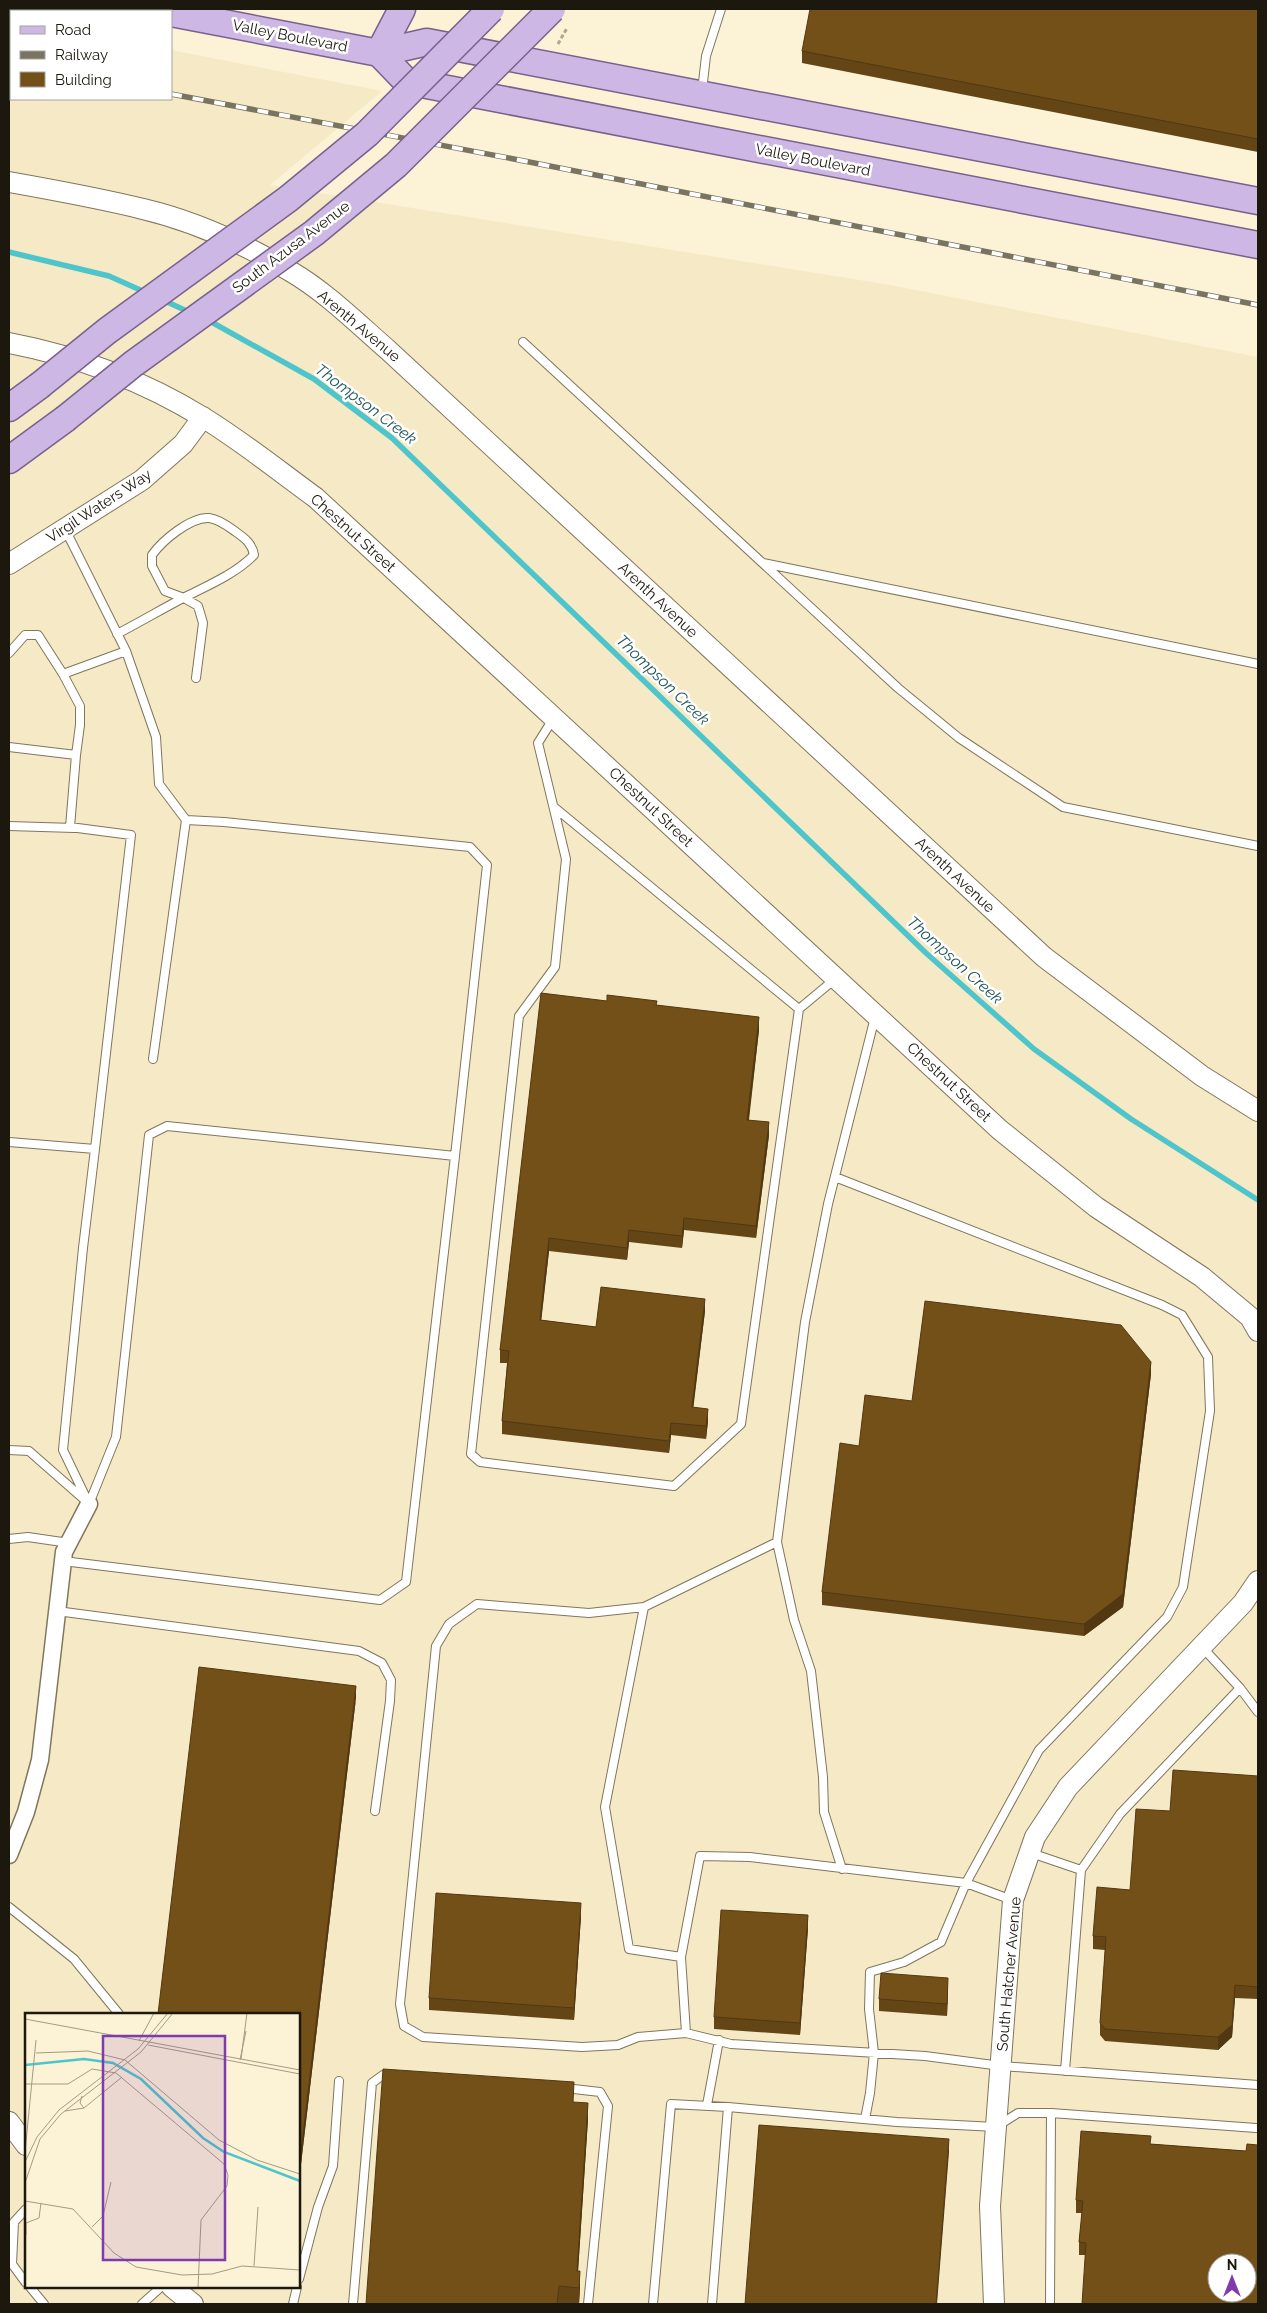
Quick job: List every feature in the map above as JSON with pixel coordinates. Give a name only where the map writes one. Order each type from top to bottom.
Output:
[{"type":"main road","points":[[378,53],[402,9]]},
{"type":"main road","points":[[9,408],[107,330],[288,200],[360,140],[491,9]]},
{"type":"main road","name":"South Azusa Avenue","points":[[9,460],[65,419],[133,364],[314,233],[396,166],[552,9]]},
{"type":"main road","name":"Valley Boulevard","points":[[172,13],[378,53],[427,42],[1258,202]]},
{"type":"main road","name":"Valley Boulevard","points":[[378,53],[406,81],[1258,245]]},
{"type":"main road","points":[[693,137],[702,95]]},
{"type":"street","name":"Arenth Avenue","points":[[9,182],[145,209],[192,225],[235,243],[291,272],[332,302],[403,364],[1044,957],[1202,1076],[1258,1111]]},
{"type":"street","name":"Chestnut Street","points":[[9,343],[77,359],[140,384],[203,418],[316,498],[1000,1130],[1096,1207],[1202,1278],[1250,1318],[1258,1331]]},
{"type":"street","name":"Virgil Waters Way","points":[[9,564],[142,480],[165,462],[183,444],[203,418]]},
{"type":"street","points":[[9,1855],[26,1812],[40,1760],[64,1552],[90,1504]]},
{"type":"street","name":"South Hatcher Avenue","points":[[994,2304],[990,2206],[1013,1900],[1035,1837],[1068,1787],[1243,1603],[1258,1581]]},
{"type":"street","points":[[9,2122],[25,2144]]},
{"type":"street","points":[[173,2288],[192,2304]]},
{"type":"lane","points":[[702,95],[706,56],[721,9]]},
{"type":"lane","points":[[523,342],[898,688],[959,738],[1063,807],[1258,846]]},
{"type":"lane","points":[[117,634],[161,612],[184,598],[244,565],[254,556],[252,546],[226,524],[208,518],[191,524],[172,535],[152,555],[152,566],[165,591],[184,598],[198,606],[202,622],[196,678]]},
{"type":"lane","points":[[64,529],[126,651],[156,737],[160,784],[186,820],[154,1060]]},
{"type":"lane","points":[[761,562],[1258,664]]},
{"type":"lane","points":[[9,652],[25,636],[38,636],[64,674],[80,706],[80,725],[70,827],[131,835],[83,1248],[64,1450],[90,1504]]},
{"type":"lane","points":[[64,674],[126,651]]},
{"type":"lane","points":[[554,717],[538,743],[566,859],[555,968],[519,1016],[471,1454],[480,1462],[674,1486],[741,1424],[799,1009],[836,978]]},
{"type":"lane","points":[[9,747],[76,755]]},
{"type":"lane","points":[[554,807],[799,1009]]},
{"type":"lane","points":[[63,1561],[380,1600],[406,1582],[487,865],[470,847],[224,822],[186,820]]},
{"type":"lane","points":[[9,826],[77,828]]},
{"type":"lane","points":[[842,1869],[824,1812],[823,1777],[811,1671],[794,1620],[777,1542],[805,1322],[835,1177],[876,1015]]},
{"type":"lane","points":[[90,1504],[116,1437],[149,1135],[167,1126],[455,1156]]},
{"type":"lane","points":[[9,1142],[95,1149]]},
{"type":"lane","points":[[835,1177],[1162,1304],[1182,1315],[1208,1357],[1210,1411],[1183,1588],[1167,1617],[1039,1750],[966,1883],[940,1942],[904,1962],[870,1972],[869,2009],[874,2053],[865,2119]]},
{"type":"lane","points":[[9,1450],[29,1451],[90,1504]]},
{"type":"lane","points":[[9,1539],[28,1537],[69,1543]]},
{"type":"lane","points":[[777,1542],[644,1607],[589,1613],[477,1604],[449,1624],[436,1646],[400,2004],[404,2026],[423,2037],[582,2047],[618,2045],[638,2037],[686,2033],[731,2044],[925,2056],[1001,2066],[1258,2085]]},
{"type":"lane","points":[[644,1607],[605,1807],[629,1949],[681,1957]]},
{"type":"lane","points":[[58,1611],[359,1651],[382,1663],[391,1680],[375,1811]]},
{"type":"lane","points":[[1202,1647],[1240,1688],[1258,1712]]},
{"type":"lane","points":[[1065,2071],[1081,1870],[1120,1814],[1240,1688]]},
{"type":"lane","points":[[1030,1852],[1081,1870]]},
{"type":"lane","points":[[686,2033],[681,1957],[700,1856],[750,1857],[966,1883],[1013,1900]]},
{"type":"lane","points":[[9,1907],[74,1960],[118,2013]]},
{"type":"lane","points":[[707,2105],[719,2040]]},
{"type":"lane","points":[[353,2304],[372,2083],[383,2075],[403,2076]]},
{"type":"lane","points":[[300,2276],[318,2207],[333,2166],[339,2081]]},
{"type":"lane","points":[[561,2087],[600,2092],[608,2106],[588,2304]]},
{"type":"lane","points":[[653,2304],[671,2104],[707,2105],[865,2119],[996,2127],[1018,2113],[1051,2113],[1256,2128]]},
{"type":"lane","points":[[712,2304],[728,2107]]},
{"type":"lane","points":[[1050,2304],[1051,2113]]},
{"type":"lane","points":[[25,2210],[14,2222],[12,2264],[25,2282]]},
{"type":"lane","points":[[31,2288],[44,2304]]},
{"type":"lane","points":[[142,2304],[161,2288]]},
{"type":"lane","points":[[293,2304],[297,2288]]},
{"type":"shaded area","points":[[9,18],[10,100],[172,100],[172,50],[382,91],[270,185],[890,285],[1258,357],[1258,2304],[9,2304]]},
{"type":"building","points":[[810,9],[1258,9],[1258,139],[802,51]]},
{"type":"building","points":[[541,993],[607,1001],[607,995],[657,1001],[656,1005],[759,1017],[747,1120],[769,1122],[756,1226],[684,1218],[682,1236],[629,1230],[627,1248],[549,1238],[540,1320],[596,1327],[601,1287],[705,1299],[692,1407],[708,1409],[706,1426],[671,1423],[669,1441],[502,1421],[509,1351],[500,1350]]},
{"type":"building","points":[[925,1301],[1121,1325],[1151,1362],[1123,1594],[1084,1624],[822,1592],[840,1443],[859,1446],[865,1395],[912,1401]]},
{"type":"building","points":[[199,1667],[356,1686],[301,2152],[300,2013],[158,2013]]},
{"type":"building","points":[[1173,1770],[1258,1776],[1258,1987],[1235,1985],[1232,2025],[1218,2037],[1105,2029],[1100,2023],[1106,1937],[1093,1936],[1097,1887],[1130,1890],[1136,1809],[1170,1811]]},
{"type":"building","points":[[436,1893],[581,1903],[574,2008],[429,1998]]},
{"type":"building","points":[[721,1910],[808,1915],[800,2023],[714,2017]]},
{"type":"building","points":[[881,1973],[948,1978],[947,2004],[879,1999]]},
{"type":"building","points":[[383,2069],[574,2082],[573,2102],[588,2103],[577,2271],[580,2271],[579,2288],[559,2286],[557,2304],[366,2304]]},
{"type":"building","points":[[759,2125],[949,2139],[936,2304],[745,2304]]},
{"type":"building","points":[[1081,2131],[1151,2136],[1150,2144],[1246,2151],[1247,2144],[1258,2145],[1258,2304],[1082,2304],[1086,2243],[1079,2242],[1083,2201],[1076,2200]]},
{"type":"waterway","name":"Thompson Creek","points":[[9,252],[109,276],[147,293]]},
{"type":"waterway","name":"Thompson Creek","points":[[163,300],[191,313]]},
{"type":"waterway","name":"Thompson Creek","points":[[206,319],[314,379],[392,438],[926,953],[1034,1049],[1131,1119],[1258,1200]]},
{"type":"railway","points":[[172,94],[519,160],[1258,305]]}]
